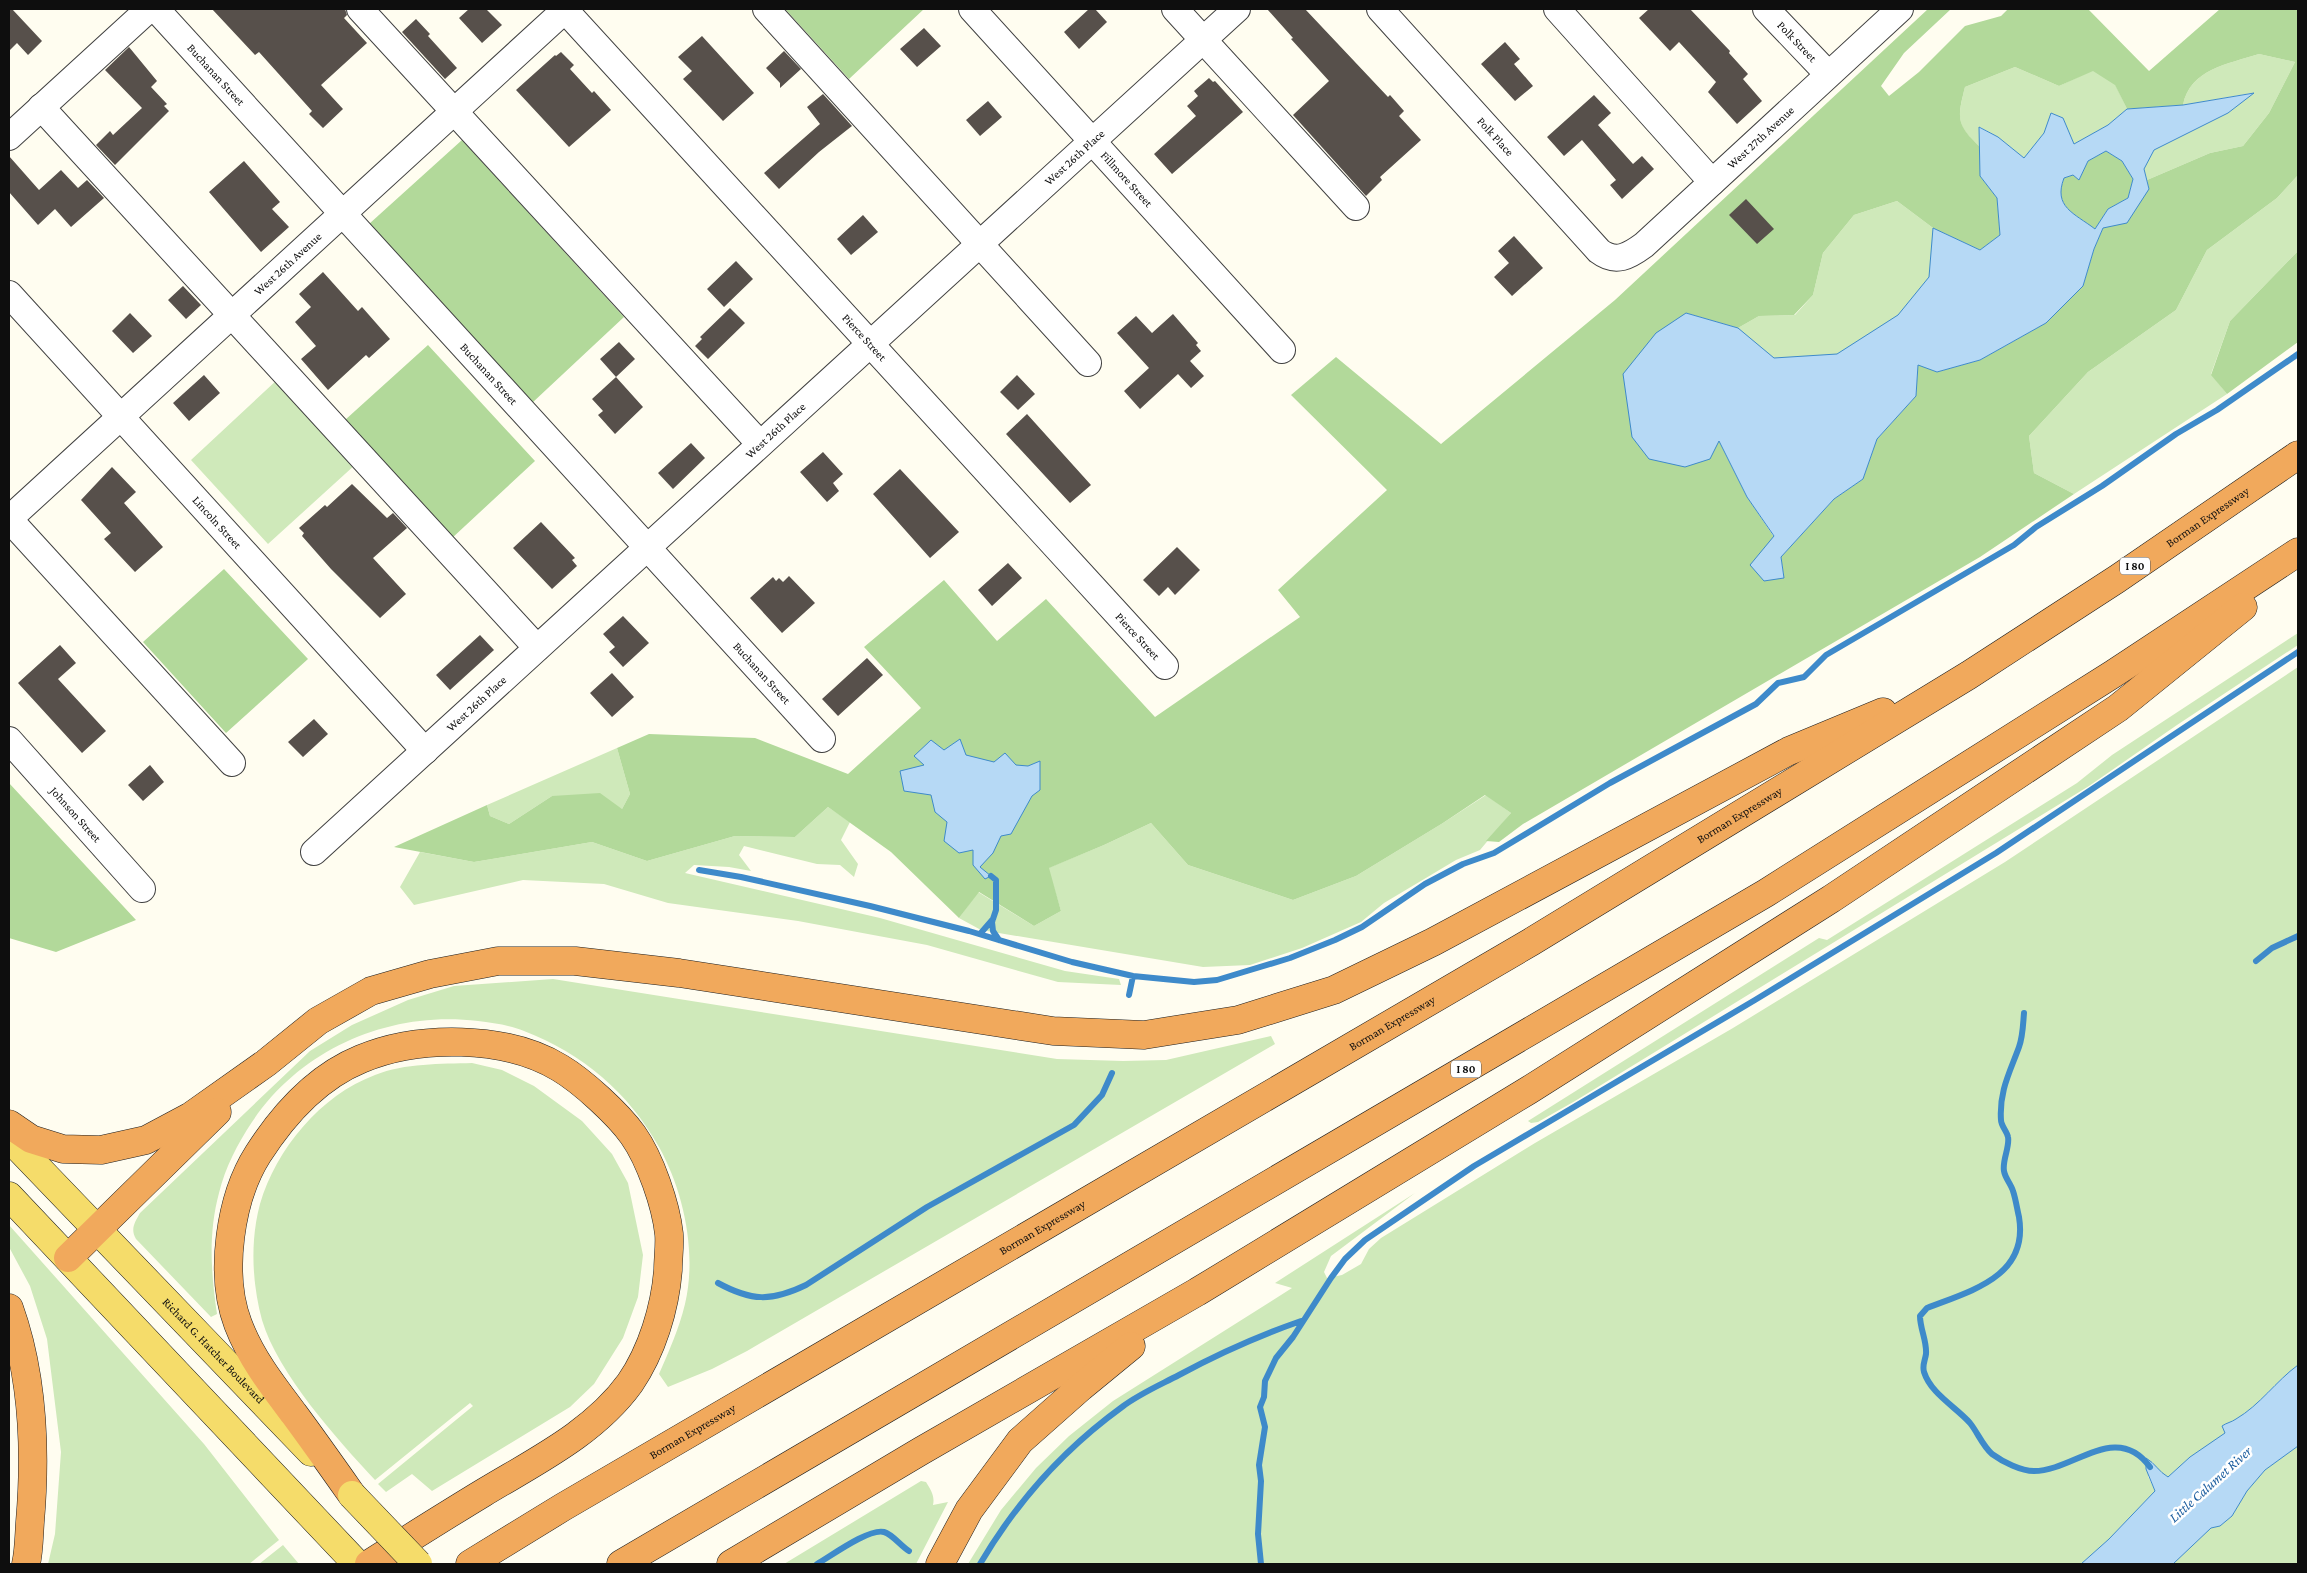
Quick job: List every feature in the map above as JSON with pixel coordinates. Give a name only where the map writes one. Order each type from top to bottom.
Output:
[{"type":"highway","name":"Borman Expressway","points":[[470,1564],[563,1507],[1531,942],[1969,675],[2117,579],[2298,455]]},
{"type":"highway","name":"I 80","points":[[621,1564],[1766,893],[2113,674],[2298,552]]},
{"type":"highway","points":[[731,1564],[1197,1292],[1529,1090],[1831,899],[2118,708],[2298,562]]},
{"type":"highway","points":[[9,1124],[30,1138],[63,1149],[101,1150],[146,1140],[191,1116],[266,1063],[318,1021],[370,991],[430,974],[498,961],[575,961],[679,973],[1053,1031],[1144,1035],[1238,1020],[1334,990],[1433,942],[1789,752],[1969,675]]},
{"type":"highway","points":[[352,1495],[258,1367],[237,1322],[227,1271],[232,1224],[249,1169],[278,1122],[316,1086],[359,1059],[411,1044],[463,1041],[516,1050],[559,1067],[597,1097],[634,1136],[658,1187],[670,1236],[666,1290],[654,1336],[630,1382],[595,1421],[541,1458],[369,1564]]},
{"type":"highway","points":[[68,1258],[266,1063]]},
{"type":"highway","points":[[940,1564],[968,1510],[1020,1441],[1081,1386],[1197,1292]]},
{"type":"highway","points":[[9,1308],[28,1390],[34,1479],[26,1564]]},
{"type":"main road","name":"Richard G. Hatcher Boulevard","points":[[9,1138],[418,1564]]},
{"type":"main road","points":[[9,1196],[357,1564]]},
{"type":"street","points":[[9,137],[149,9]]},
{"type":"street","name":"Buchanan Street","points":[[156,9],[822,740]]},
{"type":"street","points":[[360,9],[760,444]]},
{"type":"street","name":"West 26th Avenue","points":[[9,519],[565,9]]},
{"type":"street","name":"Pierce Street","points":[[565,9],[1165,666]]},
{"type":"street","points":[[766,9],[1088,363]]},
{"type":"street","points":[[1175,9],[1356,207]]},
{"type":"street","name":"West 26th Place","points":[[314,852],[1237,9]]},
{"type":"street","name":"Polk Place","points":[[1380,9],[1599,251],[1607,257],[1616,259]]},
{"type":"street","points":[[1557,9],[1712,182]]},
{"type":"street","name":"Polk Street","points":[[1766,9],[1828,74]]},
{"type":"street","name":"West 27th Avenue","points":[[1616,259],[1634,252],[1644,245],[1900,9]]},
{"type":"street","name":"Fillmore Street","points":[[981,12],[1093,141],[1282,350]]},
{"type":"street","points":[[41,108],[233,314],[537,648]]},
{"type":"street","name":"Lincoln Street","points":[[9,294],[425,751]]},
{"type":"street","points":[[9,519],[232,763]]},
{"type":"street","name":"Johnson Street","points":[[9,740],[142,889]]},
{"type":"green space","points":[[785,9],[924,9],[849,79]]},
{"type":"green space","points":[[1928,9],[1951,9],[1904,53],[1881,86],[1889,96],[1919,72],[1965,26],[2001,16],[2008,9],[2088,9],[2149,71],[2220,9],[2298,9],[2298,175],[2277,198],[2207,250],[2176,310],[2088,372],[2029,436],[2034,473],[2074,494],[1980,557],[1523,824],[1499,842],[1486,841],[1511,813],[1485,795],[1356,876],[1293,900],[1188,865],[1151,823],[1049,868],[1061,911],[1034,926],[979,892],[959,918],[891,852],[828,807],[795,837],[735,836],[647,861],[592,842],[474,862],[394,847],[487,805],[490,816],[509,824],[552,796],[600,793],[622,809],[630,794],[617,748],[649,734],[755,738],[848,774],[921,708],[864,647],[944,580],[997,641],[1046,599],[1155,717],[1300,617],[1278,590],[1387,490],[1291,395],[1336,357],[1441,444],[1615,300]],"holes":[[[2259,54],[2295,62],[2269,113],[2243,146],[2210,153],[2147,180],[2149,189],[2103,228],[2094,249],[2083,286],[2046,323],[1980,360],[1937,372],[1918,364],[1916,396],[1877,439],[1863,479],[1834,499],[1781,557],[1784,578],[1774,537],[1747,497],[1719,441],[1686,313],[1738,328],[1759,316],[1794,315],[1813,295],[1823,253],[1854,215],[1897,201],[1933,228],[1980,250],[2000,235],[1997,198],[1980,176],[1981,148],[1967,133],[1961,120],[1960,114],[1965,87],[2015,67],[2059,86],[2093,71],[2115,85],[2127,109],[2183,105],[2193,83],[2223,65]]]},
{"type":"green space","points":[[2259,54],[2295,62],[2269,113],[2243,146],[2210,153],[2147,180],[2144,169],[2154,150],[2228,113],[2252,93],[2183,105],[2193,83],[2223,65]]},
{"type":"green space","points":[[2015,67],[2059,86],[2093,70],[2115,84],[2127,109],[2108,125],[2074,144],[2063,118],[2051,113],[2044,133],[2024,158],[1998,137],[1980,127],[1981,148],[1967,133],[1961,121],[1960,114],[1965,87]]},
{"type":"green space","points":[[462,140],[624,317],[532,403],[369,224]]},
{"type":"green space","points":[[2106,151],[2122,161],[2133,179],[2128,198],[2108,209],[2095,229],[2063,203],[2061,188],[2064,178],[2073,175],[2079,180],[2088,161]]},
{"type":"green space","points":[[2298,175],[2298,251],[2230,321],[2211,374],[2227,394],[2074,494],[2034,473],[2029,436],[2088,372],[2176,310],[2207,250],[2277,198]]},
{"type":"green space","points":[[1897,201],[1933,228],[1951,237],[1947,264],[1828,408],[1733,346],[1738,328],[1759,316],[1795,315],[1813,295],[1823,253],[1854,215]]},
{"type":"green space","points":[[2298,251],[2298,342],[2227,394],[2211,375],[2230,321]]},
{"type":"green space","points":[[428,345],[535,461],[451,539],[345,420]]},
{"type":"green space","points":[[278,379],[356,464],[268,544],[191,460]]},
{"type":"green space","points":[[224,569],[308,659],[226,733],[143,642]]},
{"type":"green space","points":[[2298,633],[2298,645],[2089,786],[1575,1101],[1538,1122],[1531,1123],[1528,1121],[1819,938],[1827,940],[2077,783],[2112,755]]},
{"type":"green space","points":[[2298,667],[2298,1365],[2253,1407],[2222,1426],[2226,1433],[2190,1457],[2168,1477],[2158,1471],[2152,1462],[2148,1476],[2155,1491],[2109,1539],[2081,1564],[968,1564],[1001,1510],[1036,1468],[1069,1436],[1113,1401],[1292,1288],[1275,1283],[1415,1193],[1331,1256],[1324,1272],[1327,1278],[1342,1275],[1361,1264],[1369,1249],[1381,1238],[1535,1143],[1733,1028],[2005,862]]},
{"type":"green space","points":[[617,748],[630,794],[622,809],[552,796],[509,824],[490,816],[487,805]]},
{"type":"green space","points":[[9,783],[136,920],[56,952],[9,938]]},
{"type":"green space","points":[[1486,795],[1511,813],[1480,850],[1456,860],[1384,903],[1361,922],[1302,948],[1250,965],[1203,967],[981,930],[959,918],[978,892],[1034,926],[1061,911],[1048,868],[1151,823],[1188,865],[1293,900],[1356,876]]},
{"type":"green space","points":[[828,807],[850,822],[841,840],[858,864],[854,877],[840,865],[817,864],[744,846],[739,855],[751,871],[729,867],[694,865],[685,873],[880,918],[1065,971],[1119,979],[1121,985],[1058,982],[927,945],[798,921],[668,903],[604,884],[523,880],[414,905],[400,887],[420,852],[474,862],[592,842],[647,861],[735,836],[795,837]]},
{"type":"green space","points":[[553,979],[1057,1059],[1166,1060],[1271,1036],[1275,1044],[747,1351],[712,1369],[668,1387],[659,1374],[674,1340],[683,1313],[690,1264],[686,1223],[668,1165],[647,1127],[618,1092],[602,1077],[566,1051],[513,1027],[478,1021],[445,1019],[413,1022],[381,1029],[351,1040],[322,1055],[296,1073],[272,1096],[252,1122],[237,1147],[228,1165],[219,1193],[212,1238],[213,1284],[217,1314],[211,1317],[136,1239],[133,1229],[140,1213],[310,1051],[352,1025],[408,1000],[454,986]]},
{"type":"green space","points":[[472,1063],[502,1070],[534,1086],[582,1121],[612,1154],[628,1183],[643,1255],[638,1297],[623,1338],[594,1384],[570,1407],[432,1491],[412,1474],[386,1492],[378,1484],[473,1406],[470,1403],[375,1480],[310,1405],[281,1362],[270,1341],[262,1320],[254,1277],[254,1247],[257,1218],[267,1183],[289,1144],[303,1126],[336,1096],[355,1084],[398,1068]]},
{"type":"green space","points":[[9,1225],[204,1444],[279,1540],[249,1564],[48,1564],[55,1534],[61,1452],[47,1339],[30,1286],[9,1247]]},
{"type":"green space","points":[[2298,1446],[2298,1564],[2173,1564],[2211,1528],[2220,1526],[2232,1516],[2247,1491],[2265,1470]]},
{"type":"green space","points":[[921,1481],[926,1482],[931,1490],[933,1505],[948,1502],[916,1564],[784,1564]]},
{"type":"green space","points":[[283,1545],[299,1564],[259,1564]]},
{"type":"water","points":[[2254,93],[2228,113],[2154,150],[2144,169],[2149,189],[2127,223],[2103,228],[2094,249],[2083,286],[2046,323],[1980,360],[1937,372],[1918,365],[1916,396],[1877,439],[1863,479],[1834,499],[1781,557],[1784,578],[1764,581],[1750,565],[1774,536],[1747,497],[1719,441],[1710,459],[1685,467],[1649,459],[1632,437],[1623,374],[1656,333],[1686,313],[1738,328],[1774,358],[1837,354],[1898,315],[1929,277],[1933,228],[1980,250],[2000,235],[1997,198],[1980,176],[1979,127],[1998,137],[2024,158],[2044,133],[2051,113],[2063,118],[2074,144],[2108,125],[2127,109],[2183,105]],"holes":[[[2106,151],[2122,161],[2133,179],[2128,198],[2108,209],[2095,229],[2063,203],[2061,188],[2064,178],[2073,175],[2079,180],[2088,161]]]},
{"type":"water","points":[[960,739],[966,755],[994,762],[1005,753],[1016,765],[1028,766],[1040,761],[1040,790],[1032,796],[1011,834],[1001,836],[993,853],[980,867],[991,876],[985,879],[973,865],[973,850],[959,853],[944,841],[947,822],[935,812],[931,795],[904,791],[900,771],[924,765],[914,756],[931,740],[944,750]]},
{"type":"water","name":"Little Calumet River","points":[[2298,1365],[2298,1446],[2265,1470],[2247,1491],[2232,1516],[2220,1526],[2211,1528],[2173,1564],[2081,1564],[2109,1539],[2155,1491],[2146,1469],[2146,1458],[2168,1477],[2190,1457],[2225,1433],[2222,1426],[2253,1407]]},
{"type":"building","points":[[9,9],[12,9],[42,41],[28,55],[17,43],[9,51]]},
{"type":"building","points":[[212,9],[345,9],[347,15],[344,18],[367,43],[321,85],[343,109],[323,128],[309,114],[312,111],[259,52],[255,55]]},
{"type":"building","points":[[469,9],[486,9],[502,25],[482,43],[459,18]]},
{"type":"building","points":[[1089,9],[1095,9],[1107,22],[1079,49],[1064,32]]},
{"type":"building","points":[[1267,9],[1305,9],[1388,97],[1390,95],[1404,111],[1399,116],[1421,140],[1380,177],[1382,180],[1366,196],[1293,115],[1329,81]]},
{"type":"building","points":[[1649,9],[1690,9],[1730,51],[1729,53],[1748,74],[1743,79],[1762,101],[1737,124],[1708,92],[1716,82],[1679,42],[1670,51],[1639,18]]},
{"type":"building","points":[[416,19],[430,34],[428,36],[457,68],[445,79],[402,32]]},
{"type":"building","points":[[924,28],[941,46],[917,67],[900,49]]},
{"type":"building","points":[[702,36],[754,93],[723,121],[683,79],[692,71],[678,57]]},
{"type":"building","points":[[1505,42],[1520,59],[1514,64],[1533,86],[1515,101],[1481,64]]},
{"type":"building","points":[[129,47],[157,81],[151,87],[167,104],[164,106],[169,111],[115,165],[96,145],[110,131],[113,135],[142,108],[105,70]]},
{"type":"building","points":[[784,51],[801,69],[780,88],[780,83],[766,68]]},
{"type":"building","points":[[561,52],[574,65],[570,69],[611,110],[569,147],[516,90],[555,55]]},
{"type":"building","points":[[1209,78],[1213,82],[1215,81],[1243,112],[1172,174],[1154,154],[1196,116],[1187,106],[1198,96],[1194,91]]},
{"type":"building","points":[[823,94],[852,126],[819,152],[779,189],[764,173],[820,124],[807,107]]},
{"type":"building","points":[[1594,95],[1611,113],[1598,125],[1633,164],[1642,156],[1654,169],[1622,199],[1610,185],[1616,180],[1582,140],[1564,156],[1547,137]]},
{"type":"building","points":[[988,101],[1002,117],[980,136],[966,120]]},
{"type":"building","points":[[9,156],[39,190],[61,170],[78,188],[87,180],[104,198],[71,227],[55,209],[38,225],[9,192]]},
{"type":"building","points":[[244,161],[280,202],[272,209],[289,227],[261,252],[209,192]]},
{"type":"building","points":[[1746,199],[1774,229],[1757,244],[1729,215]]},
{"type":"building","points":[[863,215],[878,232],[851,255],[837,239]]},
{"type":"building","points":[[1514,236],[1543,268],[1512,296],[1494,277],[1509,263],[1498,251]]},
{"type":"building","points":[[736,261],[753,279],[724,307],[707,289]]},
{"type":"building","points":[[323,272],[358,311],[362,307],[390,339],[369,358],[366,355],[328,390],[301,359],[316,346],[295,322],[311,307],[299,294]]},
{"type":"building","points":[[183,286],[201,305],[186,319],[168,300]]},
{"type":"building","points":[[730,308],[745,323],[708,359],[695,346],[702,339],[700,337]]},
{"type":"building","points":[[130,313],[152,336],[133,353],[112,331]]},
{"type":"building","points":[[1173,314],[1198,343],[1196,345],[1201,351],[1190,361],[1204,376],[1191,388],[1178,374],[1140,409],[1124,391],[1149,368],[1117,333],[1136,316],[1152,333]]},
{"type":"building","points":[[619,342],[635,359],[616,377],[600,359]]},
{"type":"building","points":[[204,375],[220,393],[189,421],[173,403]]},
{"type":"building","points":[[1017,375],[1035,394],[1018,410],[1000,392]]},
{"type":"building","points":[[616,377],[643,407],[615,434],[598,415],[603,411],[592,399]]},
{"type":"building","points":[[1027,414],[1091,485],[1070,503],[1006,434]]},
{"type":"building","points":[[691,443],[705,458],[673,489],[658,473]]},
{"type":"building","points":[[823,452],[843,474],[833,483],[839,491],[827,502],[800,472]]},
{"type":"building","points":[[112,467],[136,492],[124,503],[163,547],[135,572],[104,539],[111,533],[81,500]]},
{"type":"building","points":[[900,469],[959,532],[930,558],[873,494]]},
{"type":"building","points":[[352,484],[387,518],[393,513],[407,528],[373,558],[406,594],[380,618],[331,569],[302,536],[304,533],[299,528],[325,505],[327,507]]},
{"type":"building","points":[[541,522],[575,558],[572,560],[577,566],[552,589],[513,548]]},
{"type":"building","points":[[1177,547],[1200,570],[1175,595],[1168,587],[1159,596],[1143,580]]},
{"type":"building","points":[[1008,563],[1022,578],[992,606],[978,590]]},
{"type":"building","points":[[789,576],[815,603],[782,633],[750,598],[773,577],[776,581],[779,578],[783,582]]},
{"type":"building","points":[[623,616],[649,643],[623,667],[609,652],[615,647],[603,634]]},
{"type":"building","points":[[480,635],[494,650],[450,690],[436,675]]},
{"type":"building","points":[[60,645],[76,663],[58,679],[106,731],[82,753],[18,683]]},
{"type":"building","points":[[867,658],[883,675],[838,716],[822,699]]},
{"type":"building","points":[[612,673],[634,697],[612,717],[590,693]]},
{"type":"building","points":[[314,719],[328,734],[303,757],[288,742]]},
{"type":"building","points":[[150,765],[164,782],[143,801],[128,785]]},
{"type":"waterway","points":[[699,870],[741,877],[870,906],[969,931],[1072,962],[1133,976],[1194,982],[1217,980],[1290,958],[1362,927],[1425,884],[1463,864],[1494,853],[1610,783],[1756,704],[1778,683],[1804,677],[1826,655],[2014,545],[2036,527],[2102,486],[2176,434],[2217,410],[2298,354]]},
{"type":"waterway","points":[[1261,1564],[1258,1534],[1261,1481],[1259,1465],[1265,1427],[1260,1407],[1264,1397],[1265,1381],[1276,1358],[1293,1337],[1331,1278],[1345,1259],[1365,1240],[1474,1166],[1755,1000],[1996,853],[2298,652]]},
{"type":"waterway","points":[[991,876],[996,880],[996,910],[992,922],[993,931],[999,940]]},
{"type":"waterway","points":[[980,934],[993,919]]},
{"type":"waterway","points":[[2256,961],[2272,948],[2298,936]]},
{"type":"waterway","points":[[1129,995],[1133,976]]},
{"type":"waterway","points":[[2024,1013],[2020,1043],[2003,1091],[2001,1110],[2001,1122],[2008,1141],[2004,1171],[2015,1198],[2019,1217],[2020,1237],[2015,1254],[2006,1268],[1993,1279],[1978,1288],[1927,1308],[1920,1316],[1926,1349],[1923,1365],[1924,1372],[1932,1387],[1970,1423],[1992,1454],[2012,1465],[2029,1471],[2049,1469],[2094,1452],[2109,1448],[2123,1448],[2137,1454],[2150,1467]]},
{"type":"waterway","points":[[718,1283],[741,1293],[761,1297],[771,1297],[794,1291],[806,1285],[927,1207],[1074,1125],[1102,1095],[1112,1073]]},
{"type":"waterway","points":[[980,1564],[1009,1520],[1043,1478],[1080,1441],[1122,1407],[1142,1394],[1208,1360],[1254,1339],[1301,1321]]},
{"type":"waterway","points":[[817,1564],[860,1538],[877,1532],[887,1533],[909,1551]]}]
